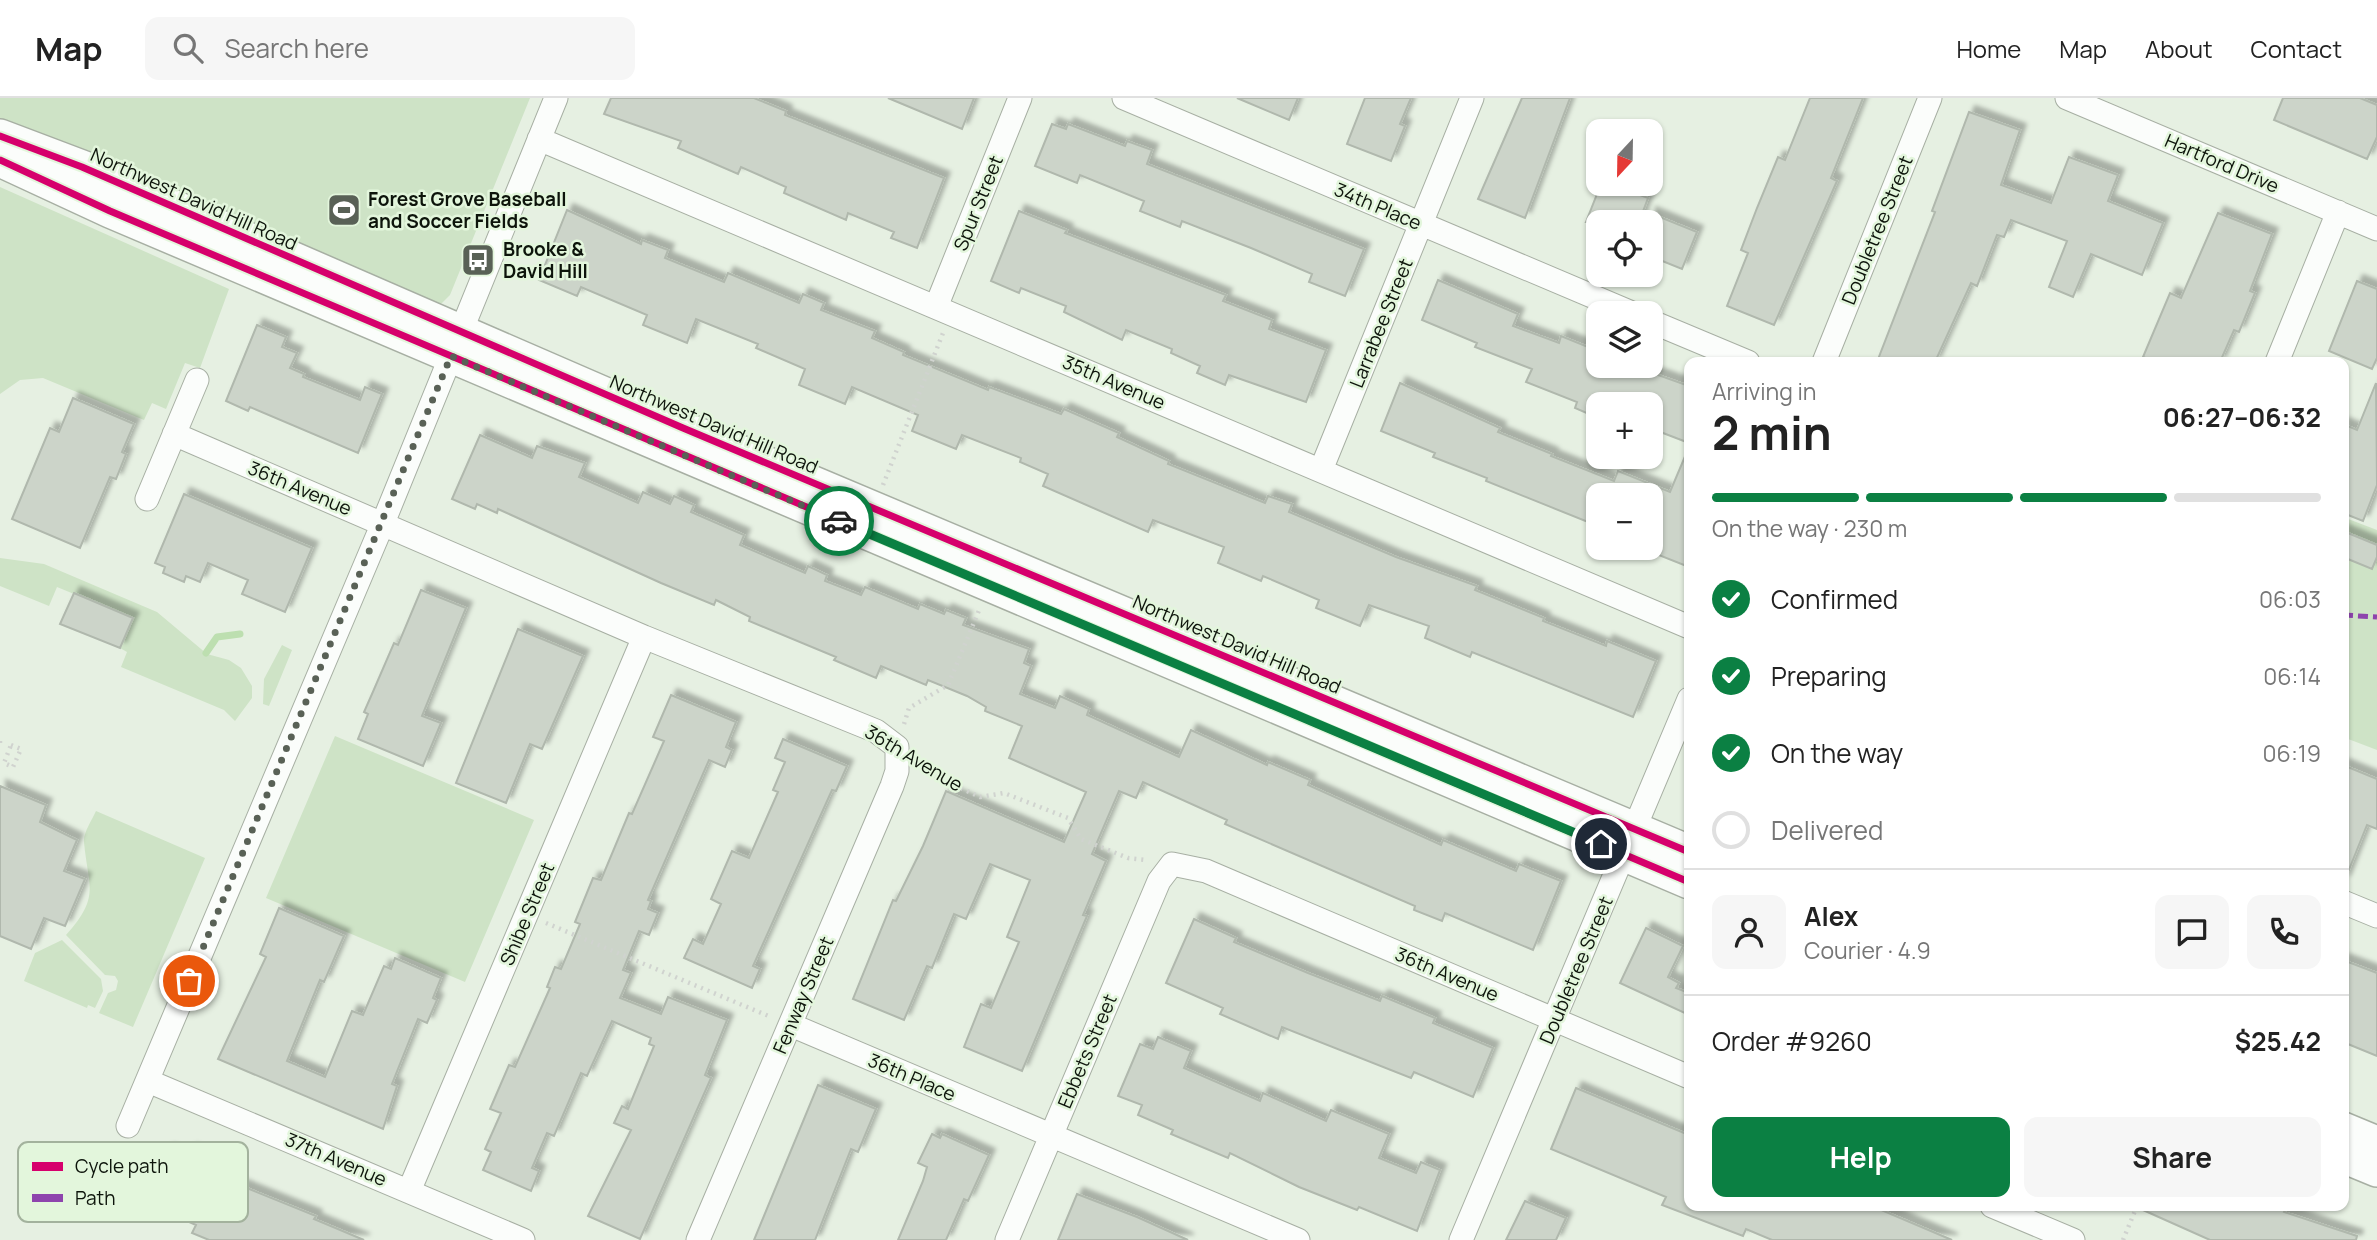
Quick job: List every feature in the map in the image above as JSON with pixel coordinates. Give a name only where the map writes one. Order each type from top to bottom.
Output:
[{"type":"street","points":[[128,1126],[383,523],[556,98]]},
{"type":"street","name":"Spur Street","points":[[944,310],[1020,98]]},
{"type":"street","name":"34th Place","points":[[1124,98],[1603,301]]},
{"type":"street","name":"Larrabee Street","points":[[1321,470],[1472,98]]},
{"type":"street","name":"Doubletree Street","points":[[1826,357],[1930,98]]},
{"type":"street","name":"Hartford Drive","points":[[2067,98],[2377,229]]},
{"type":"street","name":"Northwest David Hill Road","points":[[0,136],[82,167],[456,343],[989,586],[1630,842],[1684,851]]},
{"type":"street","name":"35th Avenue","points":[[539,139],[1684,625]]},
{"type":"street","name":"Northwest David Hill Road","points":[[0,160],[110,211],[456,343],[873,508],[1630,842],[1684,879]]},
{"type":"street","points":[[2279,357],[2337,212]]},
{"type":"street","points":[[1663,326],[1736,357]]},
{"type":"street","points":[[147,499],[197,380]]},
{"type":"street","name":"36th Avenue","points":[[174,434],[644,637],[876,731],[897,747]]},
{"type":"street","name":"Shibe Street","points":[[409,1191],[644,637]]},
{"type":"street","name":"Doubletree Street","points":[[1461,1240],[1684,711]]},
{"type":"street","name":"Fenway Street","points":[[698,1240],[892,786],[899,758],[897,747]]},
{"type":"street","name":"36th Avenue","points":[[1172,864],[1206,871],[1684,1075]]},
{"type":"street","name":"Ebbets Street","points":[[1007,1240],[1159,881],[1172,864]]},
{"type":"street","points":[[2349,904],[2377,916]]},
{"type":"street","name":"36th Place","points":[[791,1025],[1298,1240]]},
{"type":"street","name":"37th Avenue","points":[[148,1081],[170,1088],[523,1240]]},
{"type":"street","points":[[2349,1131],[2377,1143]]},
{"type":"street","points":[[2349,1158],[2377,1170]]},
{"type":"street","points":[[2004,1211],[2073,1240]]},
{"type":"path","points":[[873,508],[944,310]]},
{"type":"path","points":[[897,747],[909,708],[948,685],[989,586]]},
{"type":"path","points":[[0,740],[0,747]]},
{"type":"path","points":[[11,745],[21,749],[13,767],[4,763],[11,745]]},
{"type":"path","points":[[526,915],[791,1025]]},
{"type":"path","points":[[2123,1240],[2135,1211]]},
{"type":"green space","name":"Forest Grove Baseball and Soccer Fields","points":[[0,98],[530,98],[450,295],[442,303],[428,304],[0,124]]},
{"type":"green space","points":[[0,187],[229,289],[200,368],[185,363],[166,409],[152,403],[144,420],[43,378],[20,380],[0,394]]},
{"type":"green space","points":[[2349,519],[2377,530],[2377,750],[2349,739]]},
{"type":"green space","points":[[0,558],[44,564],[157,612],[207,654],[229,660],[241,668],[252,686],[252,698],[235,721],[224,710],[121,667],[127,652],[120,648],[132,618],[57,587],[49,606],[0,586]]},
{"type":"green space","points":[[282,645],[292,650],[269,706],[263,704],[264,679]]},
{"type":"green space","points":[[335,736],[534,820],[465,982],[266,898]]},
{"type":"green space","points":[[96,811],[205,858],[133,1027],[99,1013],[108,993],[116,990],[118,981],[115,976],[105,975],[66,935],[77,922],[88,900],[90,891],[84,838]]},
{"type":"green space","points":[[62,940],[101,979],[103,991],[95,1008],[88,1005],[87,1008],[24,981],[35,953]]},
{"type":"building","points":[[611,98],[754,98],[786,111],[785,115],[944,178],[917,248],[891,238],[894,232],[848,213],[846,220],[784,193],[786,187],[741,167],[738,174],[678,148],[681,141],[604,114]]},
{"type":"building","points":[[888,98],[974,98],[962,129]]},
{"type":"building","points":[[1237,98],[1298,98],[1289,120]]},
{"type":"building","points":[[1365,98],[1411,98],[1400,124],[1405,126],[1391,161],[1347,144]]},
{"type":"building","points":[[1522,98],[1570,98],[1525,218],[1478,199]]},
{"type":"building","points":[[1810,98],[1863,98],[1831,178],[1837,181],[1774,325],[1727,306],[1748,253],[1741,250],[1757,208],[1778,157],[1785,160]]},
{"type":"building","points":[[2283,98],[2360,98],[2377,105],[2377,137],[2367,159],[2274,120]]},
{"type":"building","points":[[1969,112],[2020,130],[2001,185],[2051,203],[2069,157],[2118,175],[2108,201],[2163,223],[2142,275],[2091,254],[2073,297],[2049,287],[2067,241],[2011,220],[2004,237],[1997,235],[1977,286],[1971,283],[1937,357],[1879,357],[1935,212],[1932,211]]},
{"type":"building","points":[[1052,124],[1066,129],[1068,124],[1125,146],[1127,141],[1152,150],[1147,164],[1364,249],[1345,296],[1309,282],[1312,274],[1251,248],[1182,221],[1180,227],[1140,211],[1144,201],[1080,175],[1077,183],[1035,166]]},
{"type":"building","points":[[1596,196],[1648,198],[1644,210],[1591,210]]},
{"type":"building","points":[[567,210],[641,244],[642,240],[668,250],[665,258],[724,282],[728,273],[799,303],[803,294],[824,303],[821,310],[875,331],[872,338],[904,352],[903,355],[988,390],[989,387],[1061,414],[1064,409],[1119,433],[1117,437],[1169,461],[1168,464],[1265,503],[1268,496],[1292,504],[1289,512],[1396,557],[1477,586],[1475,590],[1544,618],[1543,621],[1606,646],[1607,641],[1656,661],[1633,717],[1472,652],[1470,657],[1425,638],[1429,626],[1369,605],[1360,626],[1316,608],[1319,600],[1263,576],[1261,581],[1218,563],[1224,547],[1153,520],[1148,532],[1043,486],[1048,474],[1020,462],[1021,458],[962,435],[956,449],[912,431],[918,415],[852,387],[845,404],[799,385],[805,369],[756,348],[758,344],[696,319],[687,343],[643,325],[647,315],[581,287],[577,296],[539,280]]},
{"type":"building","points":[[1019,211],[1067,230],[1065,233],[1226,295],[1223,301],[1272,320],[1269,329],[1326,350],[1306,402],[1229,375],[1225,385],[1197,373],[1200,366],[1171,353],[1172,349],[1126,330],[1122,340],[1064,312],[1066,306],[1021,288],[1019,293],[991,281]]},
{"type":"building","points":[[2218,213],[2272,234],[2250,291],[2255,293],[2239,332],[2234,330],[2222,357],[2143,357],[2170,293],[2181,298]]},
{"type":"building","points":[[1663,218],[1697,232],[1682,269],[1663,261]]},
{"type":"building","points":[[1438,280],[1518,314],[1513,326],[1559,343],[1561,336],[1586,346],[1586,378],[1663,377],[1684,384],[1684,441],[1663,433],[1663,392],[1586,392],[1586,413],[1575,408],[1577,402],[1526,382],[1532,369],[1475,347],[1477,343],[1422,320]]},
{"type":"building","points":[[2357,281],[2377,289],[2377,358],[2372,369],[2349,359],[2349,357],[2329,351]]},
{"type":"building","points":[[257,325],[286,337],[282,347],[297,353],[290,368],[304,374],[303,377],[360,400],[365,387],[382,394],[358,453],[250,407],[248,411],[226,401]]},
{"type":"building","points":[[1400,383],[1500,428],[1498,432],[1552,454],[1551,456],[1614,481],[1618,471],[1648,483],[1586,483],[1586,521],[1486,481],[1487,478],[1433,457],[1435,453],[1381,431]]},
{"type":"building","points":[[2376,383],[2377,485],[2363,521],[2349,515],[2349,427],[2357,430]]},
{"type":"building","points":[[73,398],[134,424],[122,452],[126,454],[116,479],[110,477],[80,548],[12,519],[50,428],[59,432]]},
{"type":"building","points":[[480,435],[532,458],[537,446],[585,463],[579,477],[638,503],[643,492],[670,504],[674,496],[694,505],[691,512],[744,535],[740,545],[805,573],[808,566],[827,575],[825,581],[861,595],[865,587],[918,609],[920,604],[944,614],[946,610],[966,618],[963,625],[1029,649],[1024,663],[1031,666],[1020,694],[1055,708],[1060,696],[1089,709],[1087,715],[1179,757],[1191,730],[1267,765],[1268,762],[1310,780],[1308,785],[1441,845],[1443,840],[1516,871],[1519,864],[1561,881],[1533,950],[1445,913],[1442,921],[1414,910],[1415,906],[1225,824],[1227,820],[1143,782],[1136,798],[1119,791],[1092,854],[1106,861],[1083,915],[1087,916],[1022,1071],[964,1047],[981,1004],[991,1008],[1019,942],[1007,937],[1030,880],[990,864],[966,919],[954,914],[932,968],[927,966],[904,1020],[853,999],[893,900],[896,901],[923,846],[946,791],[1064,842],[1086,792],[1009,758],[1022,726],[985,711],[986,707],[967,696],[928,680],[926,685],[881,666],[876,678],[834,660],[836,657],[749,621],[750,617],[716,600],[714,605],[661,583],[498,509],[497,513],[477,504],[475,509],[452,499]]},
{"type":"building","points":[[1684,459],[1684,565],[1663,557],[1663,489],[1670,492]]},
{"type":"building","points":[[184,494],[312,548],[285,612],[242,594],[248,580],[208,563],[200,582],[186,576],[184,582],[163,573],[165,567],[155,563]]},
{"type":"building","points":[[2349,533],[2377,545],[2377,557],[2372,569],[2349,559]]},
{"type":"building","points":[[421,590],[466,608],[422,716],[441,723],[423,766],[358,739],[368,714],[364,712],[394,643],[398,645]]},
{"type":"building","points":[[74,593],[133,618],[120,648],[60,624]]},
{"type":"building","points":[[518,629],[583,656],[542,749],[530,744],[506,803],[456,783]]},
{"type":"building","points":[[671,695],[736,722],[726,747],[732,750],[725,767],[709,760],[648,900],[651,901],[648,909],[658,913],[649,935],[639,931],[623,970],[631,973],[620,998],[661,1014],[668,997],[727,1020],[705,1075],[711,1078],[640,1239],[588,1216],[631,1130],[614,1123],[622,1106],[628,1109],[654,1046],[649,1044],[651,1038],[612,1021],[587,1076],[581,1073],[554,1136],[547,1133],[532,1168],[539,1171],[531,1191],[483,1170],[491,1152],[485,1149],[501,1113],[490,1109],[509,1065],[515,1067],[550,988],[547,987],[555,967],[561,969],[580,924],[575,922],[593,878],[601,880],[629,813],[632,814],[664,741],[653,737]]},
{"type":"building","points":[[783,739],[847,766],[836,791],[832,790],[753,966],[760,969],[752,988],[684,958],[693,939],[703,944],[721,904],[711,899],[732,851],[749,858],[778,792],[773,790],[785,762],[775,758]]},
{"type":"building","points":[[2349,767],[2377,779],[2377,829],[2367,825],[2349,870]]},
{"type":"building","points":[[0,786],[46,805],[40,822],[77,840],[64,871],[85,879],[65,926],[44,918],[31,949],[0,936]]},
{"type":"building","points":[[279,908],[344,936],[324,982],[320,980],[287,1061],[325,1077],[352,1011],[363,1015],[384,966],[391,969],[395,958],[441,978],[433,998],[437,1000],[427,1023],[418,1019],[392,1084],[397,1086],[383,1129],[218,1059],[266,957],[260,954]]},
{"type":"building","points":[[1194,919],[1236,938],[1234,942],[1380,1001],[1382,996],[1435,1018],[1433,1023],[1493,1048],[1473,1097],[1414,1072],[1411,1078],[1282,1027],[1278,1039],[1220,1014],[1223,1008],[1166,983]]},
{"type":"building","points":[[1646,928],[1683,946],[1668,977],[1679,983],[1676,988],[1684,991],[1684,1013],[1620,983]]},
{"type":"building","points":[[2349,962],[2377,973],[2377,1056],[2349,1044]]},
{"type":"building","points":[[1158,1037],[1191,1051],[1184,1068],[1260,1101],[1263,1093],[1326,1121],[1331,1110],[1389,1134],[1379,1158],[1416,1173],[1421,1162],[1440,1170],[1417,1231],[1359,1207],[1357,1210],[1299,1187],[1230,1153],[1228,1158],[1171,1134],[1173,1130],[1138,1115],[1142,1105],[1118,1096],[1140,1044],[1153,1049]]},
{"type":"building","points":[[818,1085],[876,1109],[858,1152],[851,1149],[815,1240],[754,1240]]},
{"type":"building","points":[[1576,1088],[1684,1133],[1684,1211],[1884,1211],[1952,1240],[1772,1240],[1746,1229],[1743,1236],[1662,1205],[1666,1197],[1551,1149]]},
{"type":"building","points":[[932,1134],[940,1138],[942,1134],[989,1155],[968,1201],[964,1199],[946,1240],[898,1240],[923,1181],[927,1167],[918,1163]]},
{"type":"building","points":[[248,1189],[316,1216],[314,1219],[364,1240],[209,1240],[192,1233],[196,1225],[189,1222],[248,1222]]},
{"type":"building","points":[[1077,1194],[1137,1217],[1188,1240],[1058,1240]]},
{"type":"building","points":[[1525,1201],[1566,1218],[1556,1240],[1506,1240]]},
{"type":"building","points":[[2145,1211],[2284,1211],[2357,1236],[2356,1240],[2210,1240]]},
{"type":"waterway","points":[[206,653],[217,637],[240,634]]},
{"type":"marked path","points":[[2349,615],[2377,617]]},
{"type":"cycle path","points":[[0,136],[82,167],[683,428],[1684,850]]},
{"type":"cycle path","points":[[0,160],[110,211],[1684,880]]},
{"type":"way so far","points":[[189,981],[451,356],[839,521]]},
{"type":"place","name":"Forest Grove Baseball and Soccer Fields","points":[[344,210]]},
{"type":"place","name":"Brooke & David Hill","points":[[478,260]]},
{"type":"route","points":[[839,521],[1601,844]]}]
